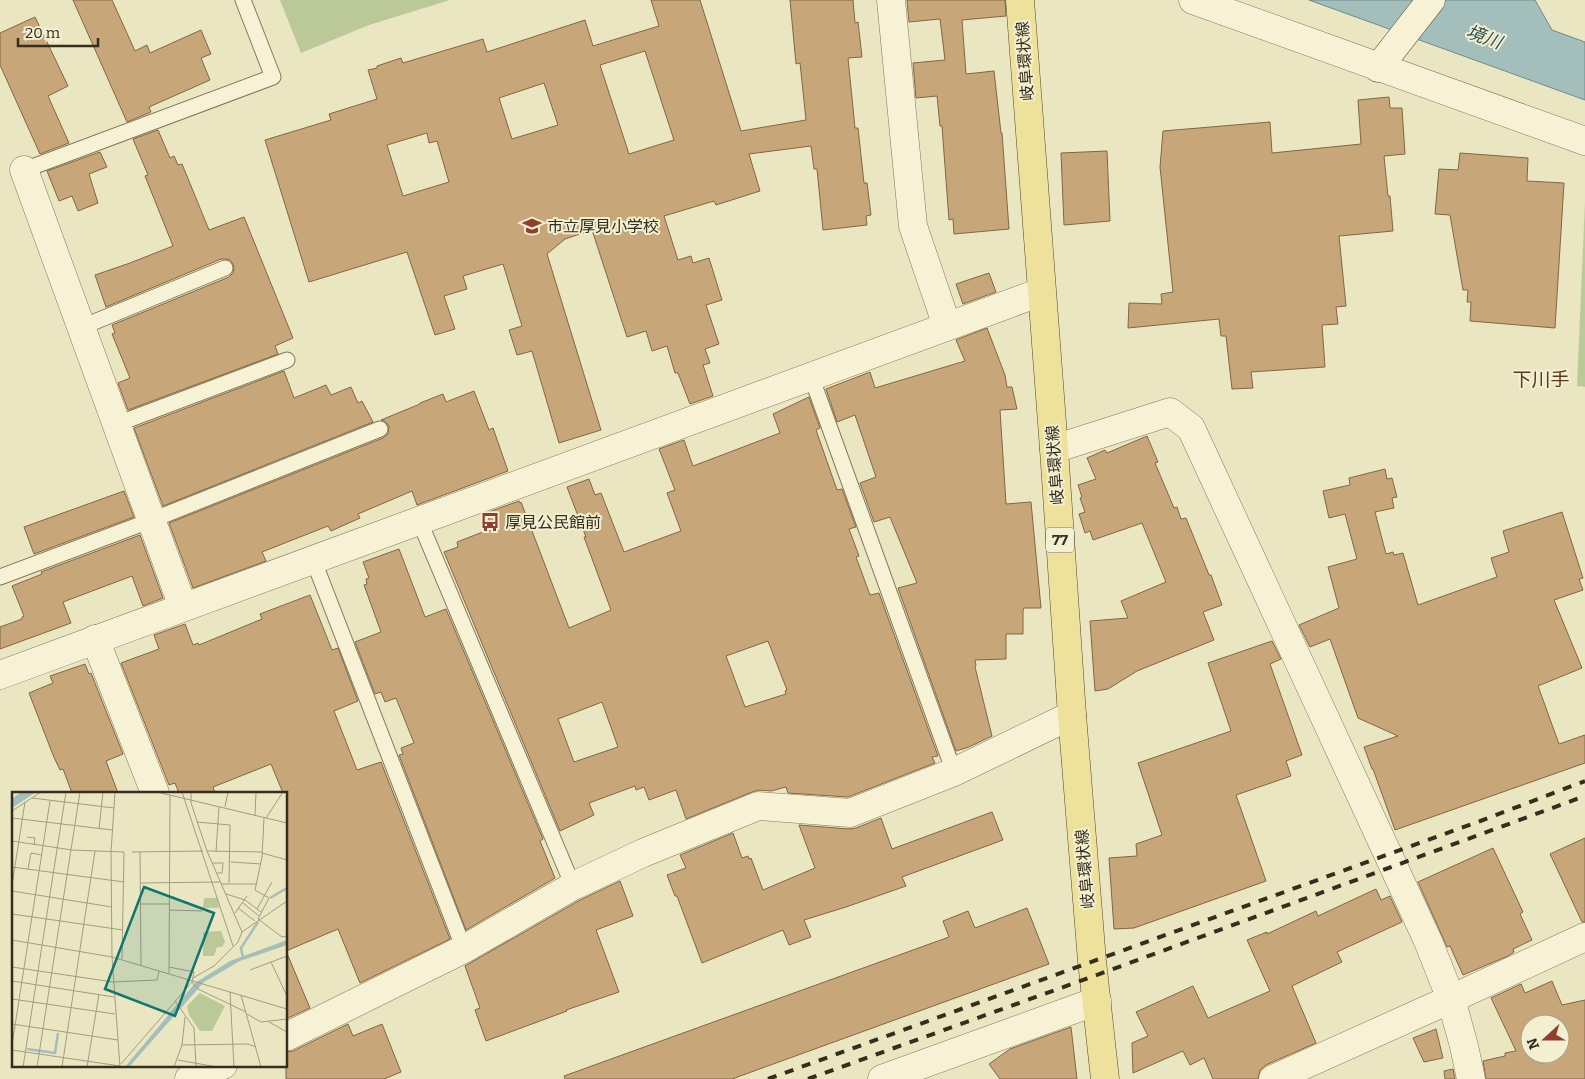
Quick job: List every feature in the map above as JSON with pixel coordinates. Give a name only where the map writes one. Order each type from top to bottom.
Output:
[{"type":"main road","name":"岐阜環状線","points":[[1020,0],[1072,715],[1097,1001],[1106,1079]]},
{"type":"street","points":[[891,0],[913,226],[948,326]]},
{"type":"street","points":[[1193,0],[1385,58],[1585,141]]},
{"type":"street","points":[[1385,58],[1431,0]]},
{"type":"street","points":[[24,170],[183,607]]},
{"type":"street","points":[[0,675],[1042,292]]},
{"type":"street","points":[[1054,449],[1170,412],[1191,428],[1428,941],[1451,999],[1471,1079]]},
{"type":"street","points":[[95,639],[155,792]]},
{"type":"street","points":[[288,1036],[464,949],[574,886],[642,853],[758,806],[850,813],[954,772],[1072,715]]},
{"type":"street","points":[[1274,1079],[1585,937]]},
{"type":"street","points":[[882,1079],[1097,1001]]},
{"type":"street","points":[[189,1079],[221,1066]]},
{"type":"lane","points":[[24,170],[274,77],[243,0]]},
{"type":"lane","points":[[82,327],[225,268]]},
{"type":"lane","points":[[117,424],[287,360]]},
{"type":"lane","points":[[811,376],[954,772]]},
{"type":"lane","points":[[0,577],[152,520],[380,429]]},
{"type":"lane","points":[[419,520],[574,886]]},
{"type":"lane","points":[[313,559],[464,949]]},
{"type":"green space","points":[[280,0],[450,0],[369,25],[301,53]]},
{"type":"green space","points":[[1585,202],[1585,387],[1577,386]]},
{"type":"water","name":"境川","points":[[1309,0],[1535,0],[1552,30],[1585,42],[1585,100]]},
{"type":"building","points":[[73,0],[112,0],[135,51],[147,45],[150,53],[201,30],[211,54],[201,58],[210,80],[149,107],[151,112],[127,122]]},
{"type":"building","points":[[651,0],[700,0],[741,131],[806,120],[800,63],[796,64],[790,0],[853,0],[855,23],[858,22],[862,57],[848,58],[855,128],[858,128],[864,183],[867,183],[871,215],[866,216],[867,225],[823,230],[817,169],[814,169],[811,146],[749,154],[760,191],[716,205],[714,201],[664,216],[678,260],[691,256],[693,263],[709,258],[722,300],[706,305],[719,344],[705,349],[710,363],[703,365],[713,396],[690,404],[678,373],[675,373],[667,346],[652,351],[646,331],[627,337],[592,230],[565,239],[547,254],[601,430],[559,443],[532,351],[517,355],[509,330],[522,326],[503,264],[463,276],[467,289],[444,296],[455,329],[435,335],[407,252],[309,282],[265,140],[331,120],[329,114],[377,99],[368,70],[401,58],[403,63],[483,39],[487,52],[585,20],[593,46],[659,26]],"holes":[[[645,51],[674,140],[629,154],[600,65]],[[544,83],[558,125],[512,139],[499,98]],[[427,133],[429,143],[437,141],[449,182],[403,196],[387,145]]]},
{"type":"building","points":[[907,0],[1005,0],[1006,16],[962,20],[966,74],[994,71],[1002,133],[1009,229],[954,234],[953,219],[949,220],[942,126],[940,126],[937,96],[916,98],[913,63],[945,60],[940,19],[909,22]]},
{"type":"building","points":[[35,17],[68,86],[48,96],[69,143],[40,154],[0,65],[0,33]]},
{"type":"building","points":[[1389,97],[1390,108],[1402,108],[1405,154],[1384,156],[1393,231],[1339,236],[1346,306],[1336,307],[1338,324],[1322,325],[1325,367],[1251,372],[1253,388],[1232,389],[1226,336],[1221,336],[1219,319],[1128,328],[1129,303],[1162,304],[1161,294],[1173,292],[1160,167],[1163,131],[1270,122],[1272,153],[1361,144],[1358,100]]},
{"type":"building","points":[[158,130],[170,158],[174,156],[178,165],[182,164],[209,230],[244,217],[293,338],[275,346],[278,354],[128,410],[118,383],[130,378],[112,334],[115,333],[112,325],[229,277],[234,269],[230,260],[221,259],[106,307],[95,275],[173,246],[145,176],[148,175],[133,139]]},
{"type":"building","points":[[1107,151],[1110,221],[1064,225],[1061,153]]},
{"type":"building","points":[[100,152],[107,167],[89,174],[98,203],[78,211],[72,196],[59,201],[47,171]]},
{"type":"building","points":[[1460,153],[1528,158],[1527,181],[1564,183],[1555,328],[1470,321],[1471,302],[1467,302],[1468,290],[1463,290],[1450,215],[1435,214],[1439,169],[1458,170]]},
{"type":"building","points":[[989,273],[996,292],[963,304],[956,284]]},
{"type":"building","points":[[987,328],[1005,375],[1007,387],[1012,387],[1017,409],[1000,410],[1006,504],[1031,502],[1041,608],[1024,608],[1023,634],[1006,634],[1006,659],[975,660],[975,667],[992,736],[956,751],[898,588],[917,583],[890,517],[874,522],[860,483],[876,477],[855,415],[837,422],[826,389],[870,372],[875,388],[965,361],[956,340]]},
{"type":"building","points":[[284,371],[294,398],[326,385],[331,395],[351,387],[358,403],[362,401],[373,422],[163,506],[134,428]]},
{"type":"building","points":[[474,391],[489,430],[493,428],[508,471],[417,505],[412,491],[358,514],[360,518],[331,531],[328,526],[262,552],[266,561],[193,588],[169,523],[383,438],[388,434],[389,426],[385,421],[381,420],[420,403],[443,394],[446,402]]},
{"type":"building","points":[[809,397],[820,428],[816,430],[837,490],[842,489],[856,527],[849,529],[859,556],[856,557],[870,595],[879,593],[938,756],[932,757],[935,763],[848,797],[788,793],[786,787],[771,791],[759,790],[686,819],[676,790],[649,800],[644,787],[636,790],[635,786],[589,803],[594,815],[560,831],[444,552],[458,547],[457,542],[493,528],[486,513],[519,501],[521,502],[569,628],[611,610],[567,487],[589,479],[595,495],[601,493],[624,552],[681,531],[667,493],[675,490],[659,449],[684,440],[693,466],[780,433],[773,414]],"holes":[[[768,641],[787,690],[785,691],[786,694],[745,707],[726,656]],[[602,702],[618,747],[574,762],[558,719]]]},
{"type":"building","points":[[1147,436],[1158,462],[1155,463],[1174,508],[1177,507],[1181,519],[1186,518],[1222,605],[1203,612],[1214,640],[1137,671],[1108,689],[1095,691],[1090,621],[1128,618],[1121,601],[1166,582],[1142,523],[1093,540],[1090,531],[1085,533],[1079,514],[1085,512],[1078,485],[1096,479],[1087,458],[1105,450],[1107,453]]},
{"type":"building","points":[[1385,469],[1387,479],[1392,478],[1397,497],[1392,498],[1394,508],[1375,512],[1386,554],[1393,552],[1394,555],[1403,553],[1418,605],[1497,577],[1491,558],[1509,552],[1503,531],[1562,512],[1583,578],[1579,579],[1583,590],[1554,600],[1582,668],[1538,686],[1559,744],[1585,735],[1585,763],[1395,830],[1364,747],[1398,736],[1358,718],[1330,639],[1310,647],[1299,625],[1339,608],[1328,567],[1357,559],[1345,514],[1329,518],[1323,491],[1350,485],[1349,478]]},
{"type":"building","points":[[124,491],[134,517],[34,554],[24,527]]},
{"type":"building","points":[[140,535],[163,598],[143,606],[132,576],[63,602],[71,623],[0,649],[0,627],[22,619],[24,616],[12,586],[42,574],[41,572]]},
{"type":"building","points":[[399,549],[425,617],[446,609],[543,839],[540,841],[555,878],[466,930],[399,755],[403,754],[401,748],[414,743],[396,698],[385,702],[381,692],[375,694],[355,642],[381,632],[364,585],[367,584],[366,579],[369,578],[363,562]]},
{"type":"building","points":[[310,595],[332,650],[338,648],[358,701],[334,711],[357,770],[381,762],[450,939],[360,983],[338,929],[288,950],[288,792],[283,792],[271,764],[213,787],[215,792],[179,792],[175,783],[169,785],[121,663],[159,649],[154,635],[185,624],[193,645],[198,643],[199,645],[262,619],[260,614]]},
{"type":"building","points":[[1272,641],[1281,659],[1270,664],[1302,755],[1286,761],[1291,776],[1236,795],[1266,881],[1134,928],[1114,929],[1109,858],[1137,856],[1136,844],[1162,835],[1138,763],[1231,731],[1208,663]]},
{"type":"building","points":[[85,664],[89,674],[91,673],[123,754],[106,761],[118,792],[72,792],[63,769],[60,770],[53,755],[29,693],[53,683],[50,676]]},
{"type":"building","points":[[992,812],[1003,840],[902,877],[906,886],[804,920],[811,937],[789,945],[783,930],[702,963],[677,896],[675,896],[667,875],[686,868],[680,855],[733,833],[742,858],[748,856],[749,859],[751,858],[763,890],[815,868],[799,825],[849,829],[881,818],[892,849]]},
{"type":"building","points":[[1585,838],[1585,922],[1582,922],[1550,854]]},
{"type":"building","points":[[1493,848],[1523,912],[1520,914],[1532,940],[1513,949],[1514,952],[1508,956],[1463,975],[1450,946],[1447,947],[1418,882]]},
{"type":"building","points":[[620,881],[633,916],[596,930],[619,992],[486,1041],[475,1010],[480,1008],[465,966],[580,900]]},
{"type":"building","points":[[1376,889],[1381,900],[1390,896],[1402,922],[1337,952],[1342,962],[1292,986],[1316,1043],[1266,1065],[1260,1070],[1258,1079],[1213,1079],[1204,1058],[1190,1065],[1183,1051],[1133,1073],[1132,1043],[1148,1036],[1136,1012],[1193,986],[1208,1018],[1270,991],[1247,940],[1267,932],[1267,934],[1316,911],[1318,916]]},
{"type":"building","points":[[1027,908],[1049,964],[732,1079],[565,1079],[564,1076],[949,937],[943,921],[968,911],[975,928]]},
{"type":"building","points":[[288,956],[310,1008],[288,1018]]},
{"type":"building","points":[[1552,981],[1562,1005],[1585,1000],[1585,1079],[1486,1079],[1483,1061],[1505,1056],[1505,1053],[1516,1051],[1491,998],[1521,984],[1525,993]]},
{"type":"building","points":[[348,1024],[353,1036],[382,1024],[401,1072],[384,1079],[286,1079],[288,1052]]},
{"type":"building","points":[[1071,1027],[1077,1079],[1000,1079],[989,1064],[1010,1049]]},
{"type":"building","points":[[1436,1029],[1443,1058],[1424,1062],[1413,1038]]},
{"type":"building","points":[[1453,1069],[1455,1079],[1445,1079],[1444,1071]]},
{"type":"railway","points":[[768,1079],[1483,820],[1585,781]]},
{"type":"railway","points":[[808,1079],[1585,796]]},
{"type":"place","name":"市立厚見小学校","points":[[532,226]]},
{"type":"place","name":"厚見公民館前","points":[[490,522]]},
{"type":"district","name":"下川手","points":[[1541,379]]}]
